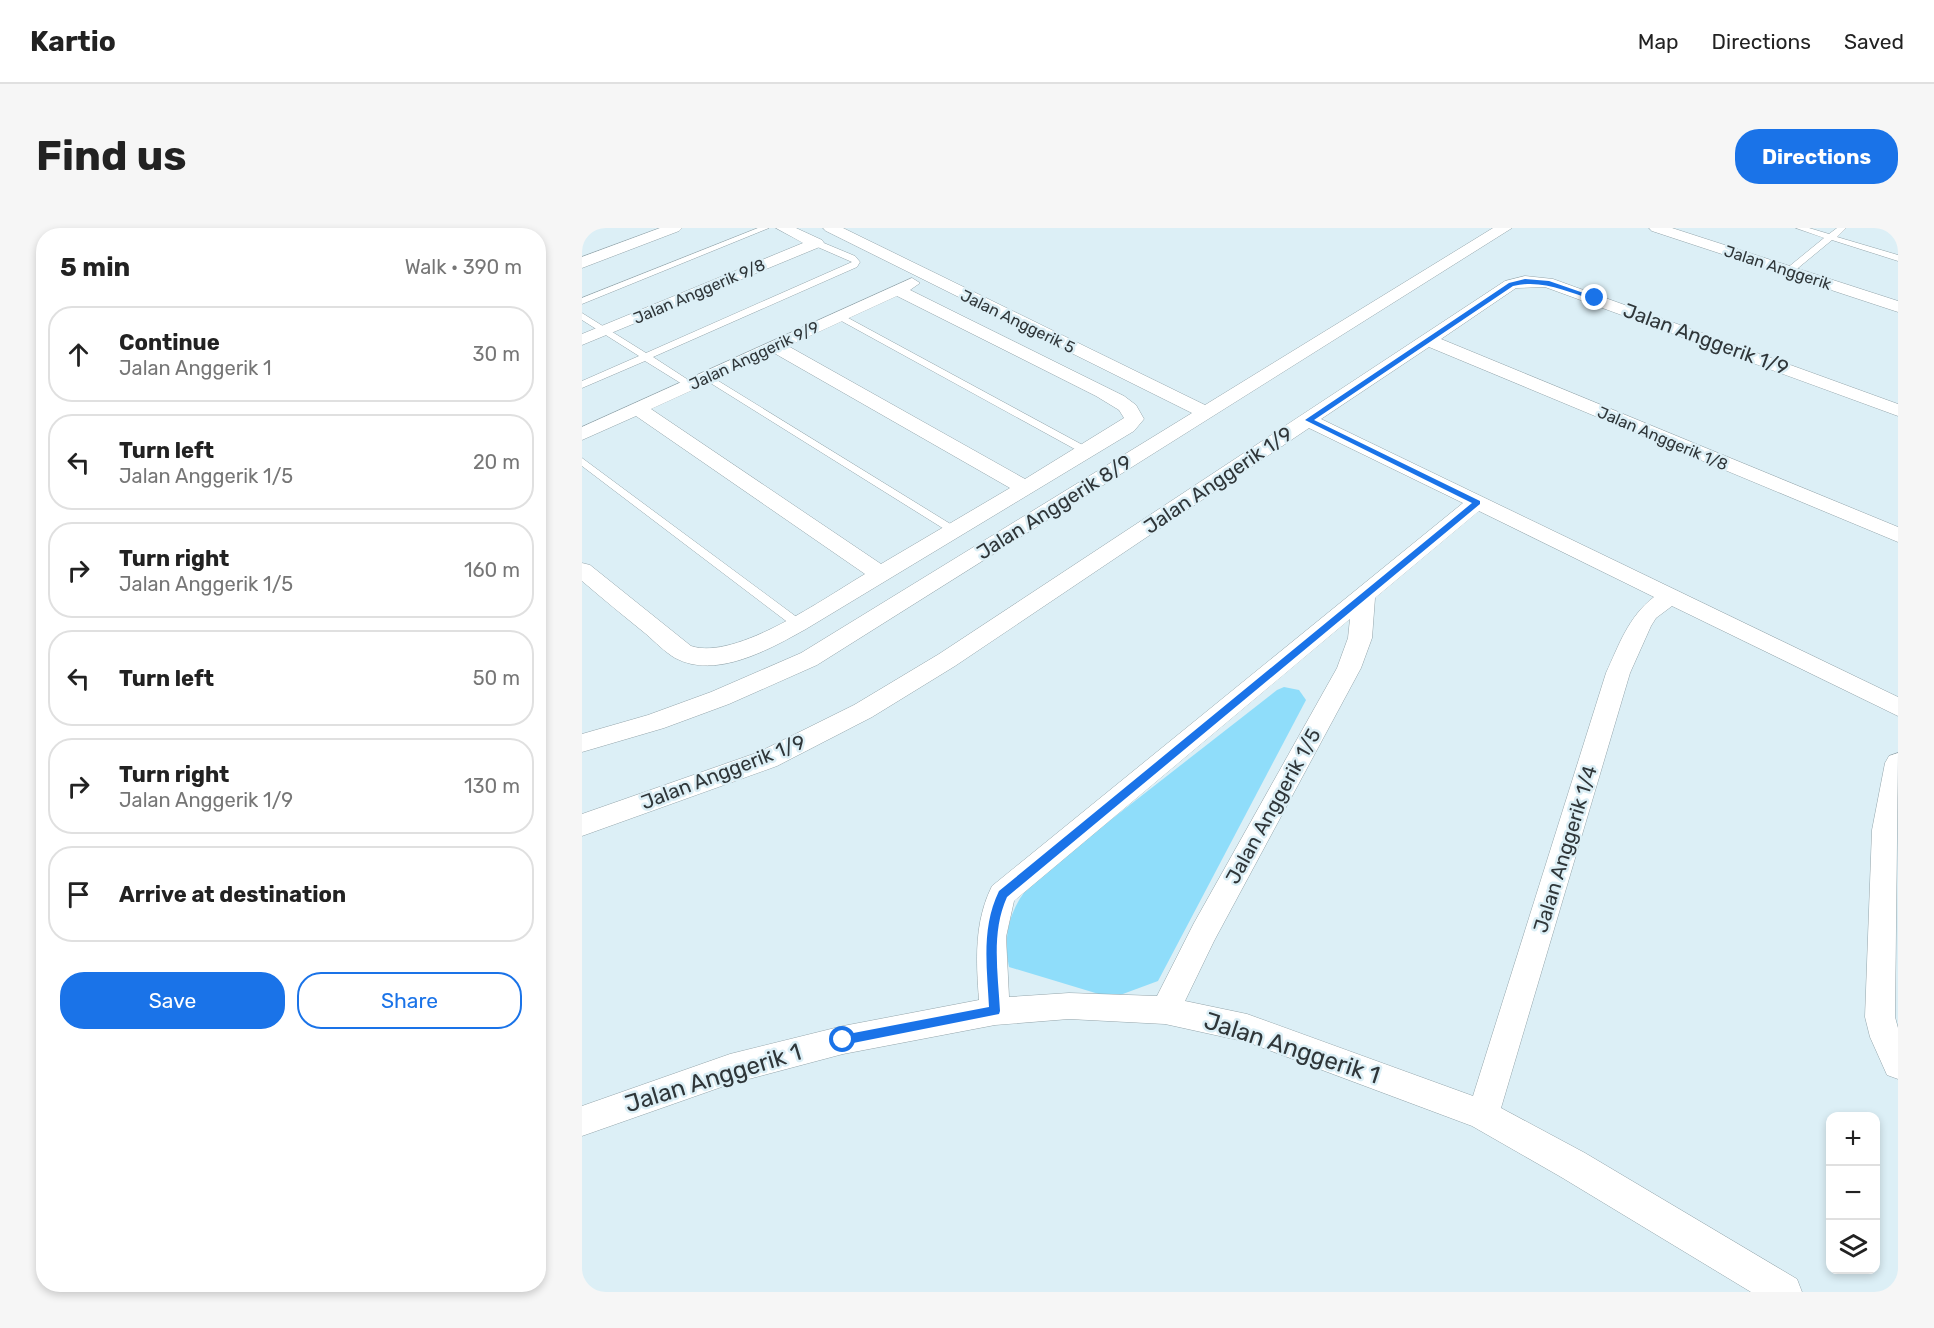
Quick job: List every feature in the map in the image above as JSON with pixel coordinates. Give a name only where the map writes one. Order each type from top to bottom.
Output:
[{"type":"street","points":[[582,263],[674,228]]},
{"type":"street","points":[[784,228],[816,243]]},
{"type":"street","name":"Jalan Anggerik 5","points":[[831,228],[1206,413]]},
{"type":"street","name":"Jalan Anggerik 8/9","points":[[582,743],[655,722],[720,698],[809,659],[1504,228]]},
{"type":"street","name":"Jalan Anggerik","points":[[1657,228],[1898,307]]},
{"type":"street","name":"Jalan Anggerik 9/8","points":[[582,340],[816,243]]},
{"type":"street","name":"Jalan Anggerik 9/9","points":[[582,434],[926,276]]},
{"type":"street","name":"Jalan Anggerik 1/9","points":[[582,825],[768,759],[863,711],[946,660],[1511,284],[1525,281],[1547,282],[1898,410]]},
{"type":"street","points":[[582,570],[669,643],[691,656],[724,655],[798,624],[1127,427],[1134,419],[1132,412],[1125,405],[897,290]]},
{"type":"street","name":"Jalan Anggerik 1/8","points":[[1428,340],[1898,536]]},
{"type":"street","points":[[775,346],[1025,488]]},
{"type":"street","points":[[638,409],[880,574]]},
{"type":"street","points":[[1308,420],[1898,707]]},
{"type":"street","points":[[995,1011],[991,935],[996,907],[1002,894],[1477,502]]},
{"type":"street","name":"Jalan Anggerik 1/4","points":[[1483,1115],[1618,673],[1644,618],[1670,596]]},
{"type":"street","name":"Jalan Anggerik 1/5","points":[[1165,1010],[1204,932],[1349,668],[1360,638],[1364,597]]},
{"type":"street","points":[[1898,763],[1885,830],[1880,1017],[1885,1037],[1898,1065]]},
{"type":"street","name":"Jalan Anggerik 1","points":[[582,1120],[729,1069],[843,1040],[995,1011],[1069,1006],[1165,1010],[1247,1028],[1483,1115],[1573,1165],[1784,1292]]},
{"type":"lane","points":[[582,301],[765,228]]},
{"type":"lane","points":[[1800,228],[1898,258]]},
{"type":"lane","points":[[1789,271],[1842,228]]},
{"type":"lane","points":[[582,385],[854,265],[856,262],[852,258],[816,243]]},
{"type":"lane","points":[[582,316],[646,358],[698,381],[953,530]]},
{"type":"lane","points":[[839,316],[1086,451]]},
{"type":"lane","points":[[582,461],[798,624]]},
{"type":"shaded area","points":[[1284,687],[1299,690],[1306,700],[1158,981],[1112,998],[1009,967],[1007,942],[1010,920],[1020,899],[1035,879],[1277,690]]},
{"type":"route","points":[[843,1040],[995,1011],[991,935],[996,907],[1002,894],[1477,502],[1308,420],[1511,284],[1534,280],[1547,282],[1595,298]]}]
